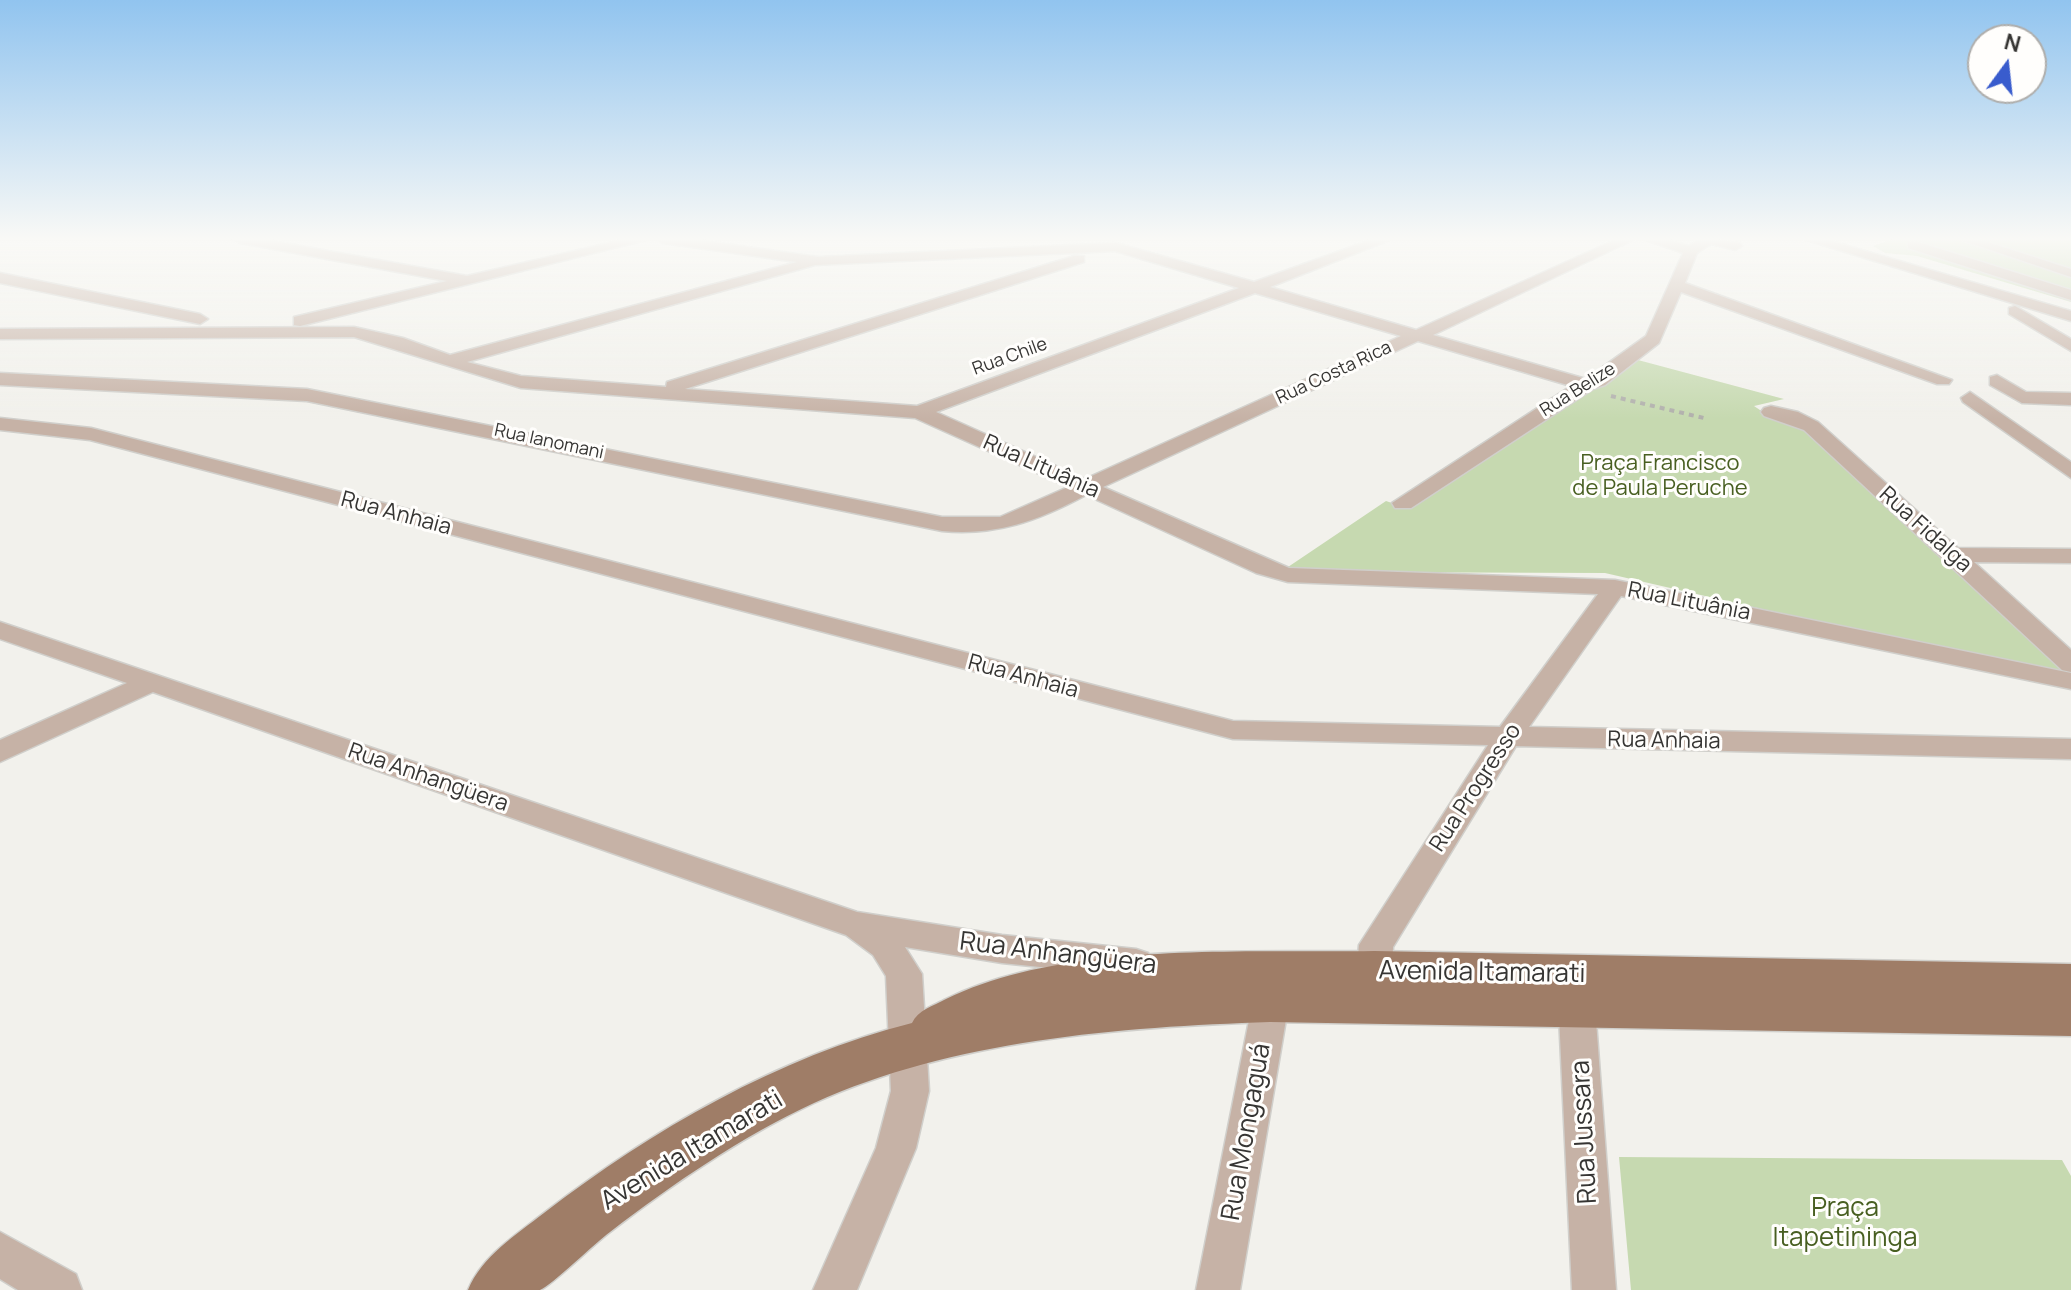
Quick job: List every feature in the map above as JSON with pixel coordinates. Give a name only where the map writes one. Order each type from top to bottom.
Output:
[{"type":"main road","name":"Avenida Itamarati","points":[[907,1045],[978,1006],[1079,980],[1213,973],[1273,988]]},
{"type":"main road","name":"Avenida Itamarati","points":[[1576,990],[2071,983]]},
{"type":"main road","name":"Avenida Itamarati","points":[[497,1290],[609,1197],[679,1153],[841,1067],[907,1045],[1273,988],[1379,986],[1576,990],[2071,1016]]},
{"type":"street","points":[[107,299],[263,330],[390,299]]},
{"type":"street","points":[[449,361],[677,299]]},
{"type":"street","points":[[652,391],[948,299]]},
{"type":"street","name":"Rua Chile","points":[[919,412],[1225,299]]},
{"type":"street","points":[[1294,299],[1583,386]]},
{"type":"street","name":"Rua Costa Rica","points":[[1085,487],[1496,299]]},
{"type":"street","name":"Rua Belize","points":[[1403,503],[1583,386],[1598,381],[1653,339],[1669,299]]},
{"type":"street","points":[[1715,299],[1943,380]]},
{"type":"street","points":[[1992,299],[2071,316]]},
{"type":"street","points":[[2023,308],[2048,299]]},
{"type":"street","points":[[2023,308],[2071,329]]},
{"type":"street","points":[[2023,308],[2071,346]]},
{"type":"street","name":"Rua Lituânia","points":[[0,334],[263,330],[377,335],[500,379],[521,382],[919,412],[1264,568],[1288,575],[1615,587],[2071,681]]},
{"type":"street","name":"Rua Ianomani","points":[[0,379],[91,387],[207,388],[307,395],[962,527],[1011,524],[1085,487]]},
{"type":"street","points":[[1997,381],[2022,397],[2071,399]]},
{"type":"street","points":[[1970,398],[2071,472]]},
{"type":"street","name":"Rua Fidalga","points":[[1771,412],[1791,416],[1811,426],[2071,664]]},
{"type":"street","name":"Rua Anhaia","points":[[0,424],[91,434],[1213,726],[1252,732],[2071,749]]},
{"type":"street","points":[[1952,555],[2071,556]]},
{"type":"street","name":"Rua Progresso","points":[[1379,986],[1376,945],[1507,738],[1615,587]]},
{"type":"street","name":"Rua Anhangüera","points":[[0,630],[856,925],[1002,949],[1213,973]]},
{"type":"street","points":[[0,752],[153,682]]},
{"type":"street","name":"Rua Anhangüera","points":[[835,1290],[906,1120],[910,1091],[908,995],[904,974],[885,945],[856,925]]},
{"type":"street","name":"Rua Mongaguá","points":[[1218,1290],[1273,988]]},
{"type":"street","name":"Rua Jussara","points":[[1576,990],[1594,1290]]},
{"type":"street","points":[[0,1254],[60,1290]]},
{"type":"path","points":[[1583,386],[1708,419]]},
{"type":"green space","name":"Praça Francisco de Paula Peruche","points":[[1638,360],[1784,399],[1754,406],[1763,412],[1806,422],[2071,664],[2071,680],[1605,573],[1330,572],[1288,567],[1386,501],[1407,508]]},
{"type":"green space","name":"Praça Itapetininga","points":[[1619,1157],[2062,1160],[2071,1176],[2071,1290],[1631,1290]]}]
